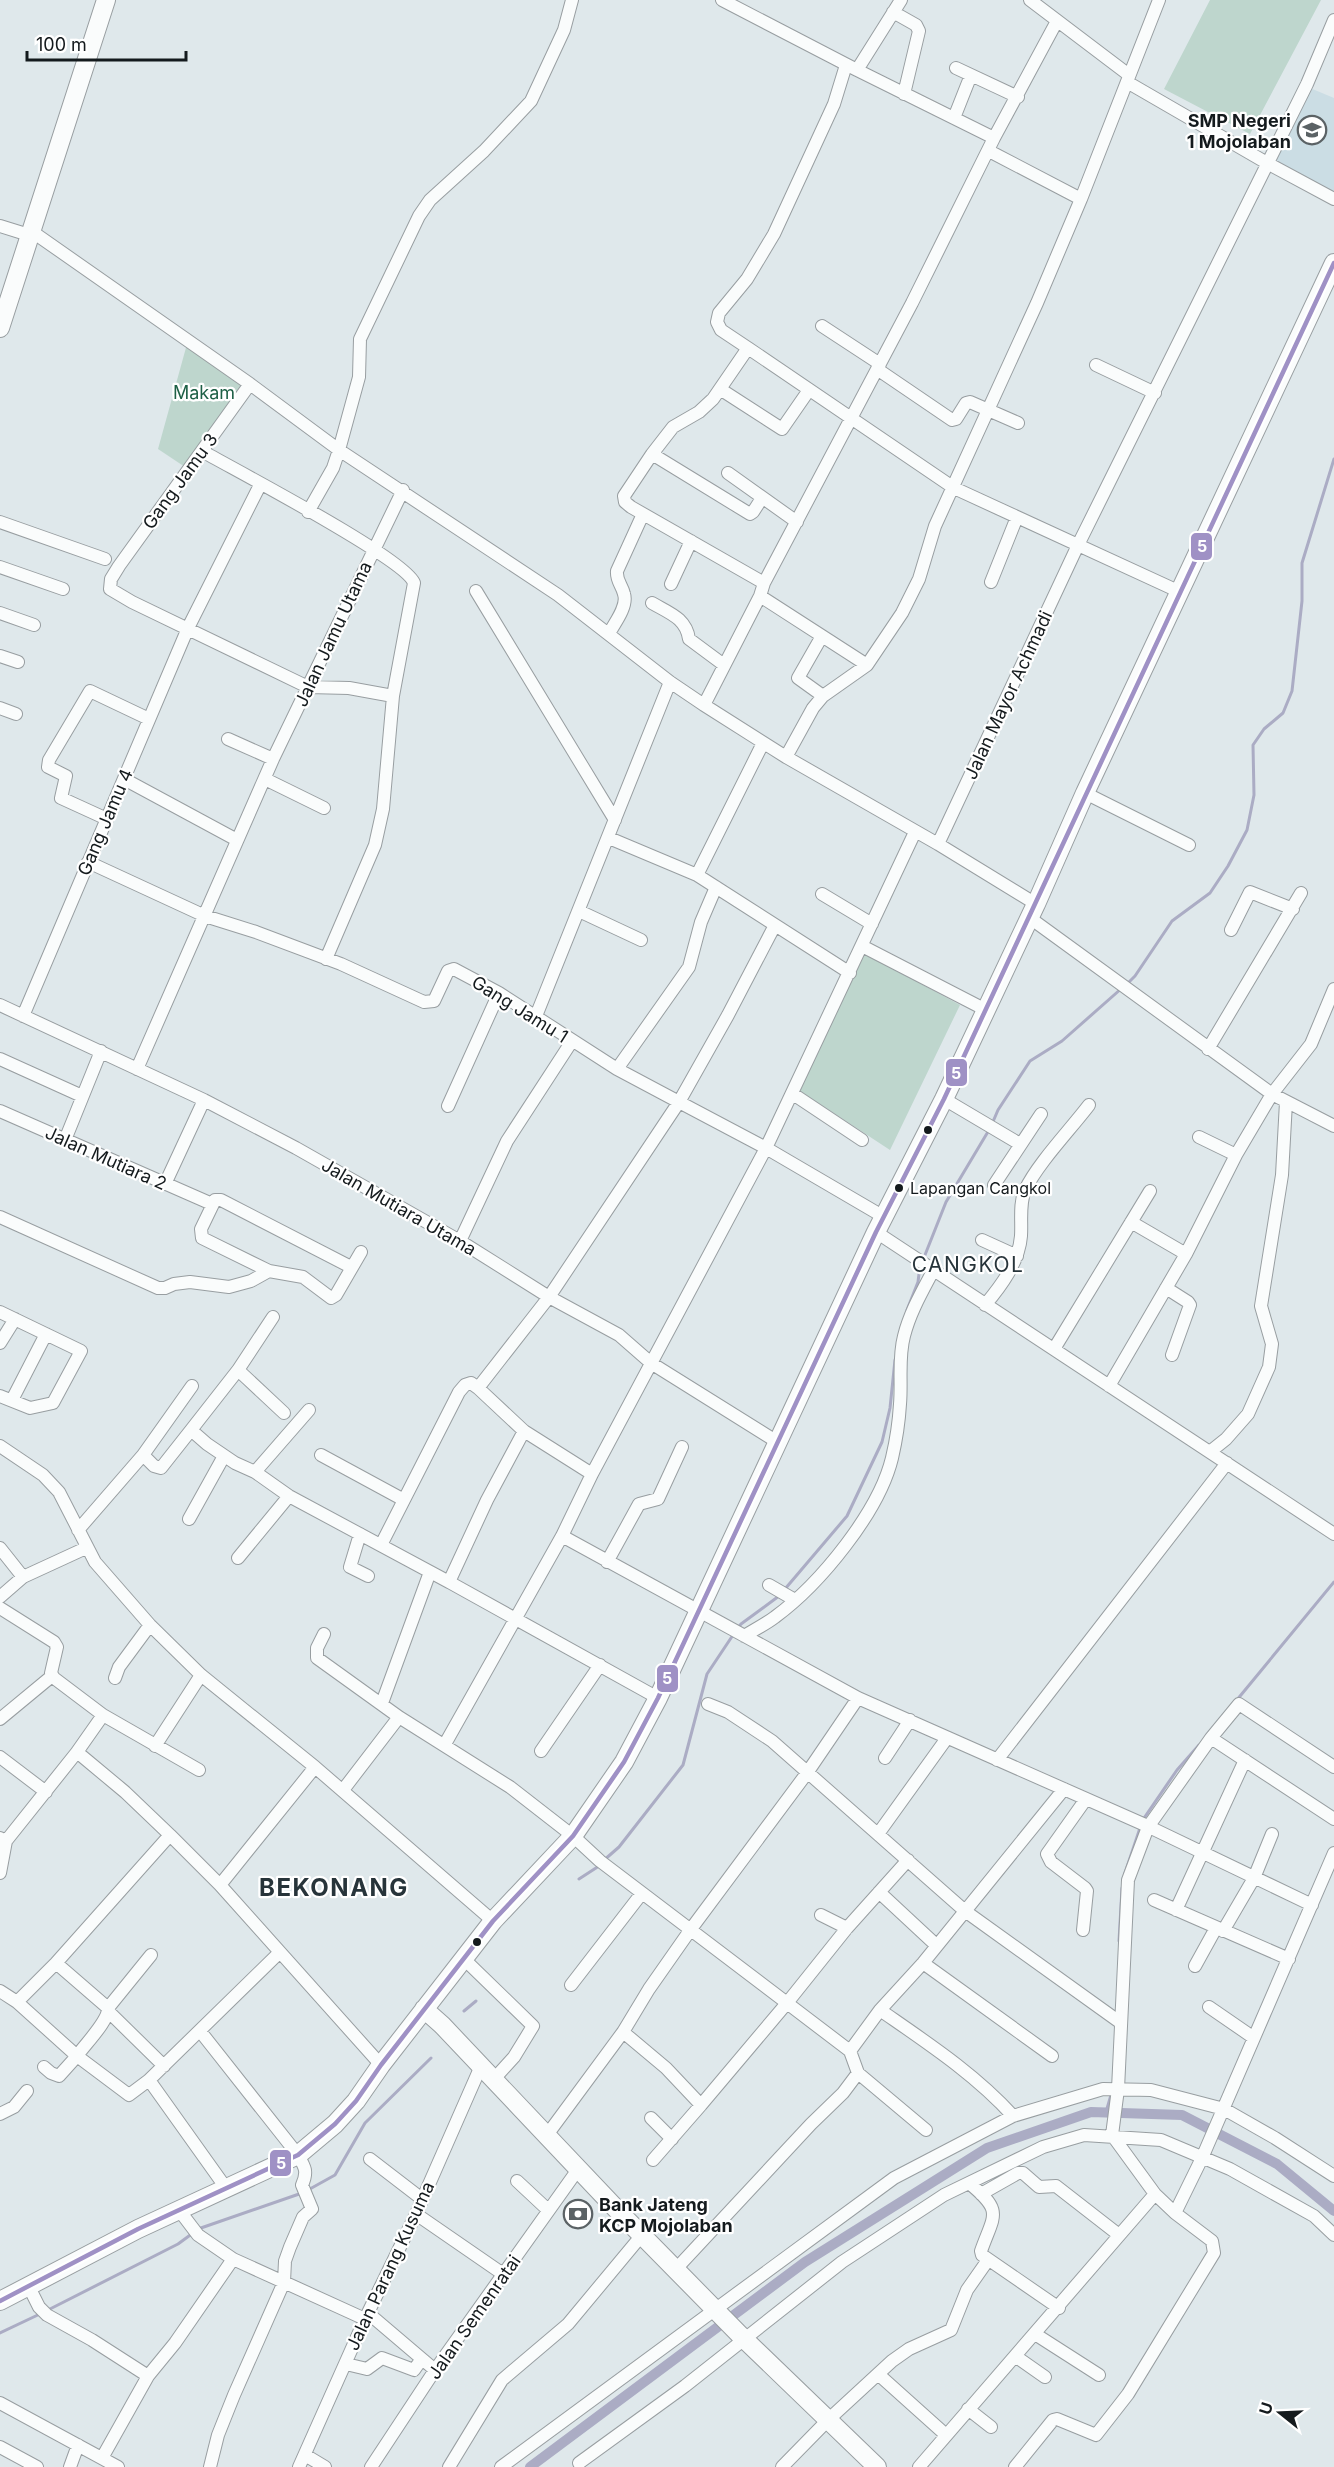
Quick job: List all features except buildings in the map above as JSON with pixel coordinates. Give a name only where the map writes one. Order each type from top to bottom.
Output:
[{"type":"main road","points":[[0,328],[106,0]]},
{"type":"main road","points":[[2,2295],[28,2285],[138,2229],[184,2217],[226,2188],[298,2155],[335,2124],[494,1921],[573,1836],[624,1762],[658,1698],[880,1224],[944,1099],[1033,911],[1178,591],[1334,263]]},
{"type":"main road","points":[[424,2009],[742,2337],[877,2467]]},
{"type":"street","points":[[308,512],[333,468],[339,450],[358,377],[360,339],[419,216],[430,200],[484,151],[531,101],[560,39],[572,0]]},
{"type":"street","points":[[722,0],[994,138]]},
{"type":"street","points":[[901,0],[852,67],[774,234],[747,279],[719,312],[717,322],[721,330],[954,488],[1178,591]]},
{"type":"street","points":[[1030,0],[1128,79],[1267,164],[1334,199]]},
{"type":"street","points":[[786,757],[813,708],[823,696],[867,665],[902,613],[919,579],[935,526],[954,488],[1004,416],[1082,199],[1159,0]]},
{"type":"street","points":[[893,12],[916,25],[919,31],[904,94]]},
{"type":"street","name":"Jalan Mayor Achmadi","points":[[938,844],[1078,545],[1307,84],[1334,20]]},
{"type":"street","points":[[704,705],[994,138],[1057,21]]},
{"type":"street","points":[[956,68],[1018,97]]},
{"type":"street","points":[[954,118],[971,75]]},
{"type":"street","points":[[989,151],[1082,199]]},
{"type":"street","points":[[0,226],[29,235],[37,235],[250,384],[339,450],[403,490],[558,595],[670,682],[786,757],[938,844],[1033,911],[1119,984],[1208,1049],[1272,1094],[1334,1126]]},
{"type":"street","points":[[822,326],[952,420],[968,402],[1004,416]]},
{"type":"street","points":[[748,348],[713,399],[699,412],[673,427],[624,496],[625,502],[691,541],[762,590],[822,636],[867,665]]},
{"type":"street","points":[[1096,365],[1155,393]]},
{"type":"street","name":"Gang Jamu 3","points":[[188,628],[117,594],[110,589],[111,579],[250,384]]},
{"type":"street","points":[[720,389],[782,429],[809,390]]},
{"type":"street","points":[[202,451],[374,548],[406,571],[414,583],[393,696],[383,809],[375,844],[326,959]]},
{"type":"street","points":[[652,454],[750,514],[762,498]]},
{"type":"street","points":[[728,473],[796,522]]},
{"type":"street","name":"Gang Jamu 4","points":[[23,1016],[188,628],[260,485]]},
{"type":"street","name":"Jalan Jamu Utama","points":[[137,1069],[273,759],[403,490]]},
{"type":"street","points":[[609,633],[624,601],[625,594],[617,578],[618,571],[643,514]]},
{"type":"street","points":[[991,582],[1017,517]]},
{"type":"street","points":[[0,522],[105,559]]},
{"type":"street","points":[[671,584],[691,541]]},
{"type":"street","points":[[0,567],[63,589]]},
{"type":"street","points":[[476,591],[615,820]]},
{"type":"street","points":[[652,603],[688,627],[688,639],[724,665]]},
{"type":"street","points":[[0,613],[34,625]]},
{"type":"street","points":[[188,628],[308,687],[349,688],[393,696]]},
{"type":"street","points":[[822,636],[798,678],[823,696]]},
{"type":"street","points":[[0,656],[18,662]]},
{"type":"street","points":[[536,1016],[670,682]]},
{"type":"street","points":[[107,819],[61,798],[66,776],[50,769],[47,763],[90,691],[149,719]]},
{"type":"street","points":[[0,708],[16,714]]},
{"type":"street","points":[[228,740],[273,759]]},
{"type":"street","points":[[697,875],[763,743]]},
{"type":"street","points":[[124,779],[237,840]]},
{"type":"street","points":[[265,779],[324,808]]},
{"type":"street","points":[[1085,793],[1189,845]]},
{"type":"street","points":[[445,1744],[562,1536],[592,1474],[766,1148],[915,832]]},
{"type":"street","points":[[609,838],[697,875],[774,927],[850,973]]},
{"type":"street","name":"Gang Jamu 1","points":[[88,862],[205,916],[256,932],[326,959],[424,1002],[434,1001],[451,969],[499,993],[617,1069],[766,1148],[880,1224],[925,1263],[985,1305],[1211,1451],[1334,1534]]},
{"type":"street","points":[[617,1069],[689,967],[701,922],[716,887]]},
{"type":"street","points":[[1231,930],[1250,892],[1293,909]]},
{"type":"street","points":[[1208,1049],[1302,893]]},
{"type":"street","points":[[822,894],[872,924]]},
{"type":"street","points":[[579,911],[641,939]]},
{"type":"street","points":[[478,1388],[549,1297],[679,1102],[728,1016],[774,927]]},
{"type":"street","points":[[862,946],[986,1010]]},
{"type":"street","points":[[1110,1386],[1186,1254],[1236,1155],[1272,1094],[1311,1044],[1334,989]]},
{"type":"street","points":[[448,1106],[499,993]]},
{"type":"street","name":"Jalan Mutiara Utama","points":[[0,1005],[204,1100],[296,1148],[460,1241],[549,1297],[619,1335],[651,1362],[779,1443]]},
{"type":"street","points":[[460,1241],[507,1141],[572,1041]]},
{"type":"street","points":[[65,1140],[101,1051]]},
{"type":"street","points":[[0,1059],[82,1096]]},
{"type":"street","points":[[793,1094],[862,1140]]},
{"type":"street","points":[[944,1099],[1020,1144]]},
{"type":"street","points":[[165,1184],[204,1100]]},
{"type":"street","points":[[1211,1451],[1226,1439],[1248,1414],[1269,1367],[1272,1344],[1261,1306],[1282,1175],[1286,1102]]},
{"type":"street","points":[[985,1305],[999,1288],[1017,1256],[1024,1192],[1032,1178],[1089,1105]]},
{"type":"street","name":"Jalan Mutiara 2","points":[[0,1110],[212,1204],[215,1200],[221,1200],[351,1267]]},
{"type":"street","points":[[994,1185],[1041,1114]]},
{"type":"street","points":[[1199,1137],[1236,1155]]},
{"type":"street","points":[[1054,1349],[1150,1191]]},
{"type":"street","points":[[212,1204],[201,1229],[202,1238],[269,1271],[303,1277],[331,1298],[336,1295],[361,1252]]},
{"type":"street","points":[[0,1217],[158,1288],[190,1282],[229,1287],[251,1281],[269,1271]]},
{"type":"street","points":[[1131,1222],[1186,1254]]},
{"type":"street","points":[[982,1240],[1017,1256]]},
{"type":"street","points":[[739,1633],[774,1618],[795,1600],[849,1540],[882,1490],[896,1435],[900,1403],[900,1360],[904,1336],[925,1263]]},
{"type":"street","points":[[1166,1288],[1190,1305],[1172,1355]]},
{"type":"street","points":[[0,1311],[79,1348],[80,1355],[53,1404],[30,1408],[6,1398],[46,1334]]},
{"type":"street","points":[[142,1455],[154,1466],[160,1468],[238,1370],[273,1317]]},
{"type":"street","points":[[0,1343],[15,1319]]},
{"type":"street","points":[[238,1370],[284,1413]]},
{"type":"street","points":[[381,1545],[459,1392],[465,1385],[471,1383],[524,1431],[592,1474]]},
{"type":"street","points":[[78,1530],[142,1455],[192,1386]]},
{"type":"street","points":[[255,1472],[309,1410]]},
{"type":"street","points":[[191,1431],[224,1456],[255,1472],[289,1496],[516,1617],[658,1698]]},
{"type":"street","points":[[449,1582],[487,1500],[524,1431]]},
{"type":"street","points":[[0,1446],[43,1475],[59,1492],[95,1562],[150,1625],[201,1675],[343,1790],[494,1921]]},
{"type":"street","points":[[607,1562],[639,1504],[658,1499],[682,1447]]},
{"type":"street","points":[[321,1455],[404,1500]]},
{"type":"street","points":[[189,1519],[224,1456]]},
{"type":"street","points":[[998,1760],[1227,1463]]},
{"type":"street","points":[[238,1558],[289,1496]]},
{"type":"street","points":[[360,1534],[350,1567],[368,1576]]},
{"type":"street","points":[[562,1536],[858,1698],[1143,1824],[1312,1905]]},
{"type":"street","points":[[0,1548],[23,1577]]},
{"type":"street","points":[[0,1597],[23,1577],[86,1548]]},
{"type":"street","points":[[382,1703],[430,1572]]},
{"type":"street","points":[[769,1585],[795,1600]]},
{"type":"street","points":[[0,1608],[54,1642],[57,1647],[52,1676],[0,1719]]},
{"type":"street","points":[[115,1678],[119,1667],[150,1625]]},
{"type":"street","points":[[324,1634],[317,1648],[317,1658],[399,1717],[510,1787],[573,1836],[605,1865],[850,2051],[858,2073],[926,2130]]},
{"type":"street","points":[[541,1752],[600,1665]]},
{"type":"street","points":[[155,1746],[201,1675]]},
{"type":"street","points":[[52,1676],[103,1715],[199,1770]]},
{"type":"street","points":[[548,2135],[623,2032],[649,1989],[691,1929],[807,1773],[858,1698]]},
{"type":"street","points":[[708,1704],[728,1712],[763,1734],[965,1911],[1121,2023]]},
{"type":"street","points":[[1015,2467],[1053,2420],[1057,2419],[1096,2435],[1128,2394],[1214,2253],[1212,2241],[1175,2213],[1155,2194],[1112,2134],[1117,2091],[1127,1889],[1143,1824],[1239,1704],[1334,1767]]},
{"type":"street","points":[[0,1873],[3,1840],[46,1792],[103,1715]]},
{"type":"street","points":[[343,1790],[399,1717]]},
{"type":"street","points":[[885,1758],[910,1720]]},
{"type":"street","points":[[878,1834],[947,1738]]},
{"type":"street","points":[[1211,1738],[1334,1819]]},
{"type":"street","points":[[77,1752],[125,1791],[220,1885],[381,2065]]},
{"type":"street","points":[[0,1757],[46,1792]]},
{"type":"street","points":[[1176,1910],[1245,1760]]},
{"type":"street","points":[[220,1885],[315,1767]]},
{"type":"street","points":[[850,2051],[880,2010],[923,1963],[1064,1789]]},
{"type":"street","points":[[1083,1929],[1085,1888],[1051,1862],[1047,1854],[1086,1799]]},
{"type":"street","points":[[16,2002],[56,1963],[170,1834]]},
{"type":"street","points":[[1195,1966],[1254,1878],[1272,1834]]},
{"type":"street","points":[[1175,2213],[1204,2154],[1334,1853]]},
{"type":"street","points":[[653,2160],[787,2003],[847,1928],[908,1860]]},
{"type":"street","points":[[879,1892],[936,1945]]},
{"type":"street","points":[[571,1985],[642,1893]]},
{"type":"street","points":[[1154,1900],[1289,1959]]},
{"type":"street","points":[[821,1915],[847,1928]]},
{"type":"street","points":[[0,1991],[126,2095],[131,2094],[149,2080],[279,1953]]},
{"type":"street","points":[[44,2067],[59,2076],[77,2056],[151,1955]]},
{"type":"street","points":[[464,1959],[533,2024],[521,2048],[494,2079]]},
{"type":"street","points":[[56,1963],[109,2010],[164,2066]]},
{"type":"street","points":[[923,1963],[1052,2056]]},
{"type":"street","points":[[1209,2007],[1254,2038]]},
{"type":"street","points":[[880,2010],[924,2040],[996,2097],[1013,2116]]},
{"type":"street","points":[[200,2031],[298,2155],[306,2169],[302,2185],[312,2209],[303,2217],[290,2247],[285,2261],[284,2282],[234,2395],[218,2435],[210,2467]]},
{"type":"street","points":[[623,2032],[666,2068],[701,2104]]},
{"type":"street","name":"Jalan Parang Kusuma","points":[[302,2461],[416,2214],[481,2066]]},
{"type":"street","points":[[676,2269],[811,2124],[843,2093],[858,2073]]},
{"type":"street","points":[[149,2080],[226,2188]]},
{"type":"street","points":[[501,2467],[718,2312],[894,2178],[1013,2116],[1103,2090],[1151,2090],[1222,2112],[1275,2138],[1334,2176]]},
{"type":"street","points":[[0,2114],[14,2107],[27,2091]]},
{"type":"street","points":[[651,2118],[672,2139]]},
{"type":"street","points":[[579,2463],[685,2386],[742,2337],[842,2262],[944,2195],[1043,2147],[1084,2135],[1112,2134],[1161,2140],[1204,2154],[1314,2217],[1334,2235]]},
{"type":"street","points":[[370,2159],[422,2199]]},
{"type":"street","name":"Jalan Semenratai","points":[[371,2467],[435,2370],[579,2168]]},
{"type":"street","points":[[981,2194],[1023,2172],[1039,2187],[1056,2186],[1119,2235]]},
{"type":"street","points":[[517,2181],[548,2210]]},
{"type":"street","points":[[969,2182],[990,2204],[994,2213],[994,2220],[981,2251],[982,2255],[1059,2308]]},
{"type":"street","points":[[919,2467],[1059,2308],[1155,2194]]},
{"type":"street","points":[[416,2214],[503,2274]]},
{"type":"street","points":[[184,2217],[198,2235],[233,2259],[367,2316],[435,2370]]},
{"type":"street","points":[[448,2467],[502,2380],[568,2324],[642,2235]]},
{"type":"street","points":[[102,2458],[148,2376],[175,2343],[233,2259]]},
{"type":"street","points":[[782,2467],[878,2374],[909,2349],[951,2330],[967,2290],[988,2260]]},
{"type":"street","points":[[28,2285],[43,2311],[148,2376]]},
{"type":"street","points":[[1035,2334],[1098,2375]]},
{"type":"street","points":[[1015,2356],[1045,2377]]},
{"type":"street","points":[[346,2364],[367,2369],[382,2358],[414,2370],[421,2360]]},
{"type":"street","points":[[878,2374],[946,2435]]},
{"type":"street","points":[[0,2403],[118,2467]]},
{"type":"street","points":[[968,2409],[992,2427]]},
{"type":"street","points":[[70,2467],[78,2445]]},
{"type":"street","points":[[0,2447],[37,2467]]},
{"type":"street","points":[[302,2461],[325,2467]]},
{"type":"shaded area","name":"SMP Negeri 1 Mojolaban","points":[[1310,88],[1334,98],[1334,193],[1275,162]]},
{"type":"green space","points":[[1210,0],[1321,0],[1250,134],[1164,89]]},
{"type":"green space","name":"Makam","points":[[187,344],[245,384],[185,467],[158,449]]},
{"type":"green space","name":"Lapangan Cangkol","points":[[864,953],[960,1005],[890,1150],[800,1091]]},
{"type":"waterway","points":[[1127,984],[1135,976],[1172,921],[1210,893],[1228,866],[1247,830],[1254,795],[1253,745],[1264,729],[1283,713],[1292,691],[1302,601],[1302,563],[1334,459]]},
{"type":"waterway","points":[[992,1124],[998,1110],[1030,1061],[1062,1041],[1122,988]]},
{"type":"waterway","points":[[923,1260],[946,1202],[989,1130]]},
{"type":"waterway","points":[[907,1310],[918,1282],[920,1266]]},
{"type":"waterway","points":[[785,1589],[847,1516],[882,1442],[890,1408],[895,1360]]},
{"type":"waterway","points":[[1236,1701],[1334,1582]]},
{"type":"waterway","points":[[737,1629],[779,1596]]},
{"type":"waterway","points":[[603,1861],[619,1847],[683,1765],[707,1674],[733,1635]]},
{"type":"waterway","points":[[1142,1821],[1177,1770],[1199,1745]]},
{"type":"waterway","points":[[1125,1873],[1140,1828]]},
{"type":"waterway","points":[[579,1879],[599,1866]]},
{"type":"waterway","points":[[1119,1941],[1122,1888]]},
{"type":"waterway","points":[[464,2011],[476,2001]]},
{"type":"waterway","points":[[308,2190],[335,2175],[365,2123],[431,2058]]},
{"type":"waterway","points":[[1106,2112],[1111,2095]]},
{"type":"waterway","points":[[530,2467],[805,2262],[987,2148],[1091,2112],[1182,2115],[1277,2164],[1334,2211]]},
{"type":"waterway","points":[[198,2229],[302,2193]]},
{"type":"waterway","points":[[48,2310],[178,2244],[193,2233]]},
{"type":"waterway","points":[[0,2333],[42,2313]]},
{"type":"transit line","name":"5","points":[[0,2301],[138,2229],[298,2155],[335,2124],[356,2101],[381,2065],[493,1921],[573,1836],[624,1762],[658,1698],[876,1232],[944,1099],[1334,263]]},
{"type":"place","name":"SMP Negeri 1 Mojolaban","points":[[1312,130]]},
{"type":"place","name":"Lapangan Cangkol","points":[[899,1188]]},
{"type":"place","name":"Bank Jateng KCP Mojolaban","points":[[578,2214]]},
{"type":"district","name":"CANGKOL","points":[[968,1264]]},
{"type":"district","name":"BEKONANG","points":[[334,1887]]}]
